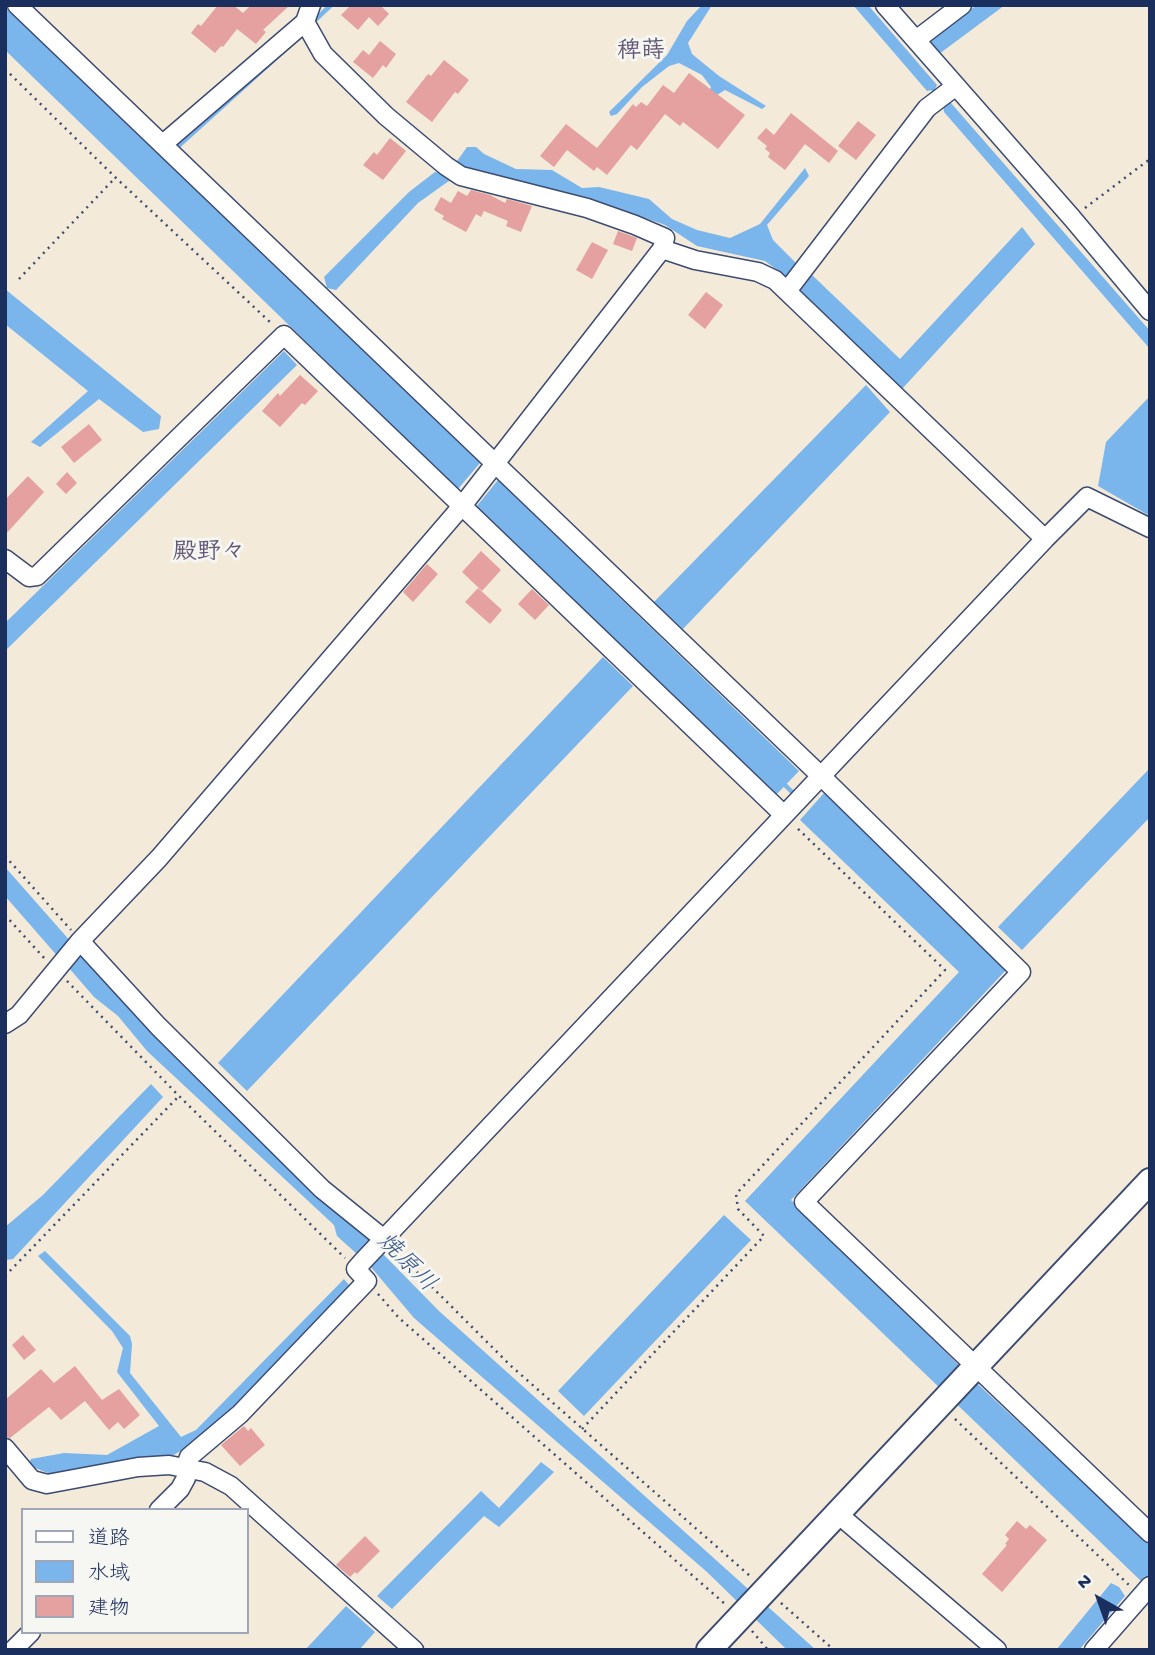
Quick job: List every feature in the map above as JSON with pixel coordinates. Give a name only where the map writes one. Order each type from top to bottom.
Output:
[{"type":"street","points":[[16,5],[1021,972],[804,1202],[1150,1533]]},
{"type":"street","points":[[885,5],[916,40],[951,90],[1072,218],[1150,311]]},
{"type":"street","points":[[916,40],[962,5]]},
{"type":"street","points":[[5,1024],[19,1016],[80,941],[159,858],[462,506],[662,249],[665,238],[587,208],[454,171],[386,116],[323,54],[309,21],[169,150]]},
{"type":"street","points":[[794,281],[927,108],[951,90]]},
{"type":"street","points":[[662,249],[695,260],[758,272],[775,280],[794,281],[1045,539]]},
{"type":"street","points":[[5,559],[29,577],[37,576],[293,344],[785,813]]},
{"type":"street","points":[[161,1508],[180,1489],[186,1478],[185,1468],[189,1457],[240,1414],[362,1270],[382,1242],[785,813],[1087,497],[1150,528]]},
{"type":"street","points":[[80,941],[158,1026],[322,1189],[382,1242]]},
{"type":"street","points":[[709,1650],[1150,1181]]},
{"type":"street","points":[[5,1448],[32,1480],[47,1484],[138,1467],[169,1465],[205,1472],[231,1486],[414,1650]]},
{"type":"street","points":[[838,1514],[997,1650]]},
{"type":"street","points":[[1094,1650],[1145,1591]]},
{"type":"street","points":[[13,1650],[29,1634]]},
{"type":"path","points":[[5,69],[116,178],[293,344]]},
{"type":"path","points":[[1072,218],[1150,159]]},
{"type":"path","points":[[19,279],[116,178]]},
{"type":"path","points":[[582,1429],[764,1236],[738,1209],[736,1194],[945,970],[785,813]]},
{"type":"path","points":[[5,856],[80,941]]},
{"type":"path","points":[[5,915],[179,1096],[362,1270],[399,1318],[740,1618],[768,1650]]},
{"type":"path","points":[[5,1276],[179,1096]]},
{"type":"path","points":[[382,1242],[493,1349],[834,1650]]},
{"type":"path","points":[[940,1405],[1145,1591]]},
{"type":"water","points":[[702,5],[712,5],[688,43],[692,54],[719,76],[766,106],[762,109],[725,90],[705,102],[711,87],[702,75],[679,63],[669,66],[642,87],[617,114],[611,116],[609,112],[667,55],[687,21]]},
{"type":"water","points":[[853,5],[868,5],[937,85],[935,89],[945,101],[951,103],[1150,331],[1150,349],[944,112],[943,104],[931,90],[927,91]]},
{"type":"water","points":[[977,5],[1005,5],[939,54],[928,41]]},
{"type":"water","points":[[5,7],[480,463],[458,489],[5,50]]},
{"type":"water","points":[[467,147],[476,147],[484,154],[516,169],[552,170],[582,188],[599,187],[649,199],[672,219],[697,230],[730,238],[760,224],[805,168],[809,176],[767,225],[773,240],[797,264],[787,277],[765,261],[697,246],[665,225],[589,198],[527,183],[453,178],[418,203],[336,290],[327,288],[324,277],[409,192],[435,172],[448,174]]},
{"type":"water","points":[[1022,227],[1035,244],[902,389],[798,291],[812,275],[900,359]]},
{"type":"water","points":[[5,289],[161,416],[159,429],[143,432],[99,399],[40,447],[31,442],[88,391],[5,324]]},
{"type":"water","points":[[284,351],[297,365],[5,651],[5,623]]},
{"type":"water","points":[[866,385],[890,412],[683,629],[654,602]]},
{"type":"water","points":[[1150,396],[1150,516],[1098,486],[1106,442]]},
{"type":"water","points":[[498,480],[799,771],[775,796],[476,507]]},
{"type":"water","points":[[603,657],[633,686],[247,1091],[218,1063]]},
{"type":"water","points":[[1150,768],[1150,817],[1022,950],[998,927]]},
{"type":"water","points":[[824,793],[1006,970],[791,1200],[982,1388],[1150,1545],[1150,1580],[1145,1576],[1141,1581],[745,1201],[959,972],[800,820]]},
{"type":"water","points":[[5,867],[72,943],[60,959],[5,896]]},
{"type":"water","points":[[81,953],[121,998],[230,1109],[370,1240],[357,1254],[337,1236],[334,1225],[147,1051],[118,1016],[94,997],[69,968]]},
{"type":"water","points":[[151,1084],[163,1097],[13,1259],[5,1260],[5,1227],[43,1195]]},
{"type":"water","points":[[724,1215],[751,1240],[584,1416],[558,1391]]},
{"type":"water","points":[[45,1251],[130,1336],[130,1373],[181,1437],[196,1430],[344,1279],[349,1285],[203,1438],[172,1456],[50,1474],[28,1465],[31,1459],[64,1453],[107,1455],[159,1426],[117,1372],[123,1348],[112,1331],[38,1256]]},
{"type":"water","points":[[383,1254],[439,1311],[816,1650],[787,1650],[707,1572],[414,1318],[370,1266]]},
{"type":"water","points":[[541,1462],[554,1472],[499,1527],[484,1516],[392,1609],[377,1596],[481,1491],[499,1508]]},
{"type":"water","points":[[1111,1583],[1119,1587],[1125,1596],[1079,1650],[1056,1650]]},
{"type":"water","points":[[346,1606],[375,1632],[359,1650],[305,1650]]},
{"type":"building","points":[[218,5],[233,5],[243,13],[251,5],[290,5],[263,30],[266,32],[256,44],[237,29],[215,53],[191,33],[198,24],[201,26]]},
{"type":"building","points":[[351,5],[380,5],[389,14],[378,26],[369,17],[358,30],[341,15]]},
{"type":"building","points":[[380,41],[396,54],[386,68],[383,65],[373,78],[353,62],[363,50],[369,55]]},
{"type":"building","points":[[444,60],[469,80],[458,94],[455,92],[432,122],[406,102],[428,74],[431,76]]},
{"type":"building","points":[[689,73],[745,115],[718,149],[683,122],[680,126],[665,114],[637,150],[631,145],[607,175],[597,167],[594,171],[567,150],[554,167],[540,156],[566,124],[597,148],[633,104],[636,107],[641,102],[647,106],[663,85],[674,93]]},
{"type":"building","points":[[791,113],[838,151],[829,163],[805,144],[785,170],[768,157],[770,153],[765,149],[767,146],[757,138],[766,128],[774,135]]},
{"type":"building","points":[[858,121],[876,135],[856,160],[838,146]]},
{"type":"building","points":[[390,138],[406,151],[383,180],[363,165],[374,152],[377,155]]},
{"type":"building","points":[[471,190],[490,195],[505,203],[507,199],[532,206],[521,232],[506,226],[508,221],[484,211],[481,217],[476,214],[466,232],[442,219],[444,216],[434,210],[441,197],[451,203],[458,191],[467,196]]},
{"type":"building","points":[[618,231],[637,238],[632,251],[613,244]]},
{"type":"building","points":[[592,242],[608,250],[592,279],[576,270]]},
{"type":"building","points":[[706,292],[723,305],[705,329],[688,315]]},
{"type":"building","points":[[300,375],[318,391],[305,405],[302,403],[280,427],[262,411]]},
{"type":"building","points":[[89,424],[102,440],[74,463],[61,447]]},
{"type":"building","points":[[67,472],[77,483],[66,494],[56,484]]},
{"type":"building","points":[[28,476],[44,492],[5,535],[5,500]]},
{"type":"building","points":[[481,551],[501,570],[482,591],[462,572]]},
{"type":"building","points":[[427,564],[438,574],[413,602],[403,592]]},
{"type":"building","points":[[478,588],[502,610],[490,624],[465,602]]},
{"type":"building","points":[[532,589],[549,605],[535,620],[518,604]]},
{"type":"building","points":[[23,1335],[36,1350],[24,1360],[12,1345]]},
{"type":"building","points":[[75,1366],[102,1400],[119,1389],[140,1415],[124,1429],[118,1422],[109,1430],[85,1401],[61,1420],[49,1407],[10,1438],[5,1437],[5,1400],[41,1369],[54,1383]]},
{"type":"building","points":[[244,1426],[248,1431],[251,1428],[265,1445],[240,1466],[221,1445]]},
{"type":"building","points":[[1017,1521],[1026,1529],[1030,1525],[1047,1540],[1002,1592],[982,1574],[1007,1545],[1005,1544],[1009,1539],[1005,1535]]},
{"type":"building","points":[[365,1536],[380,1551],[357,1574],[355,1572],[350,1577],[336,1565]]},
{"type":"waterway","points":[[311,24],[331,5]]},
{"type":"waterway","points":[[175,149],[298,38]]},
{"type":"waterway","points":[[783,783],[797,797]]},
{"type":"district","name":"稗蒔","points":[[641,53]]},
{"type":"district","name":"殿野々","points":[[209,554]]},
{"type":"water label","name":"焼原川","points":[[405,1264]]}]
